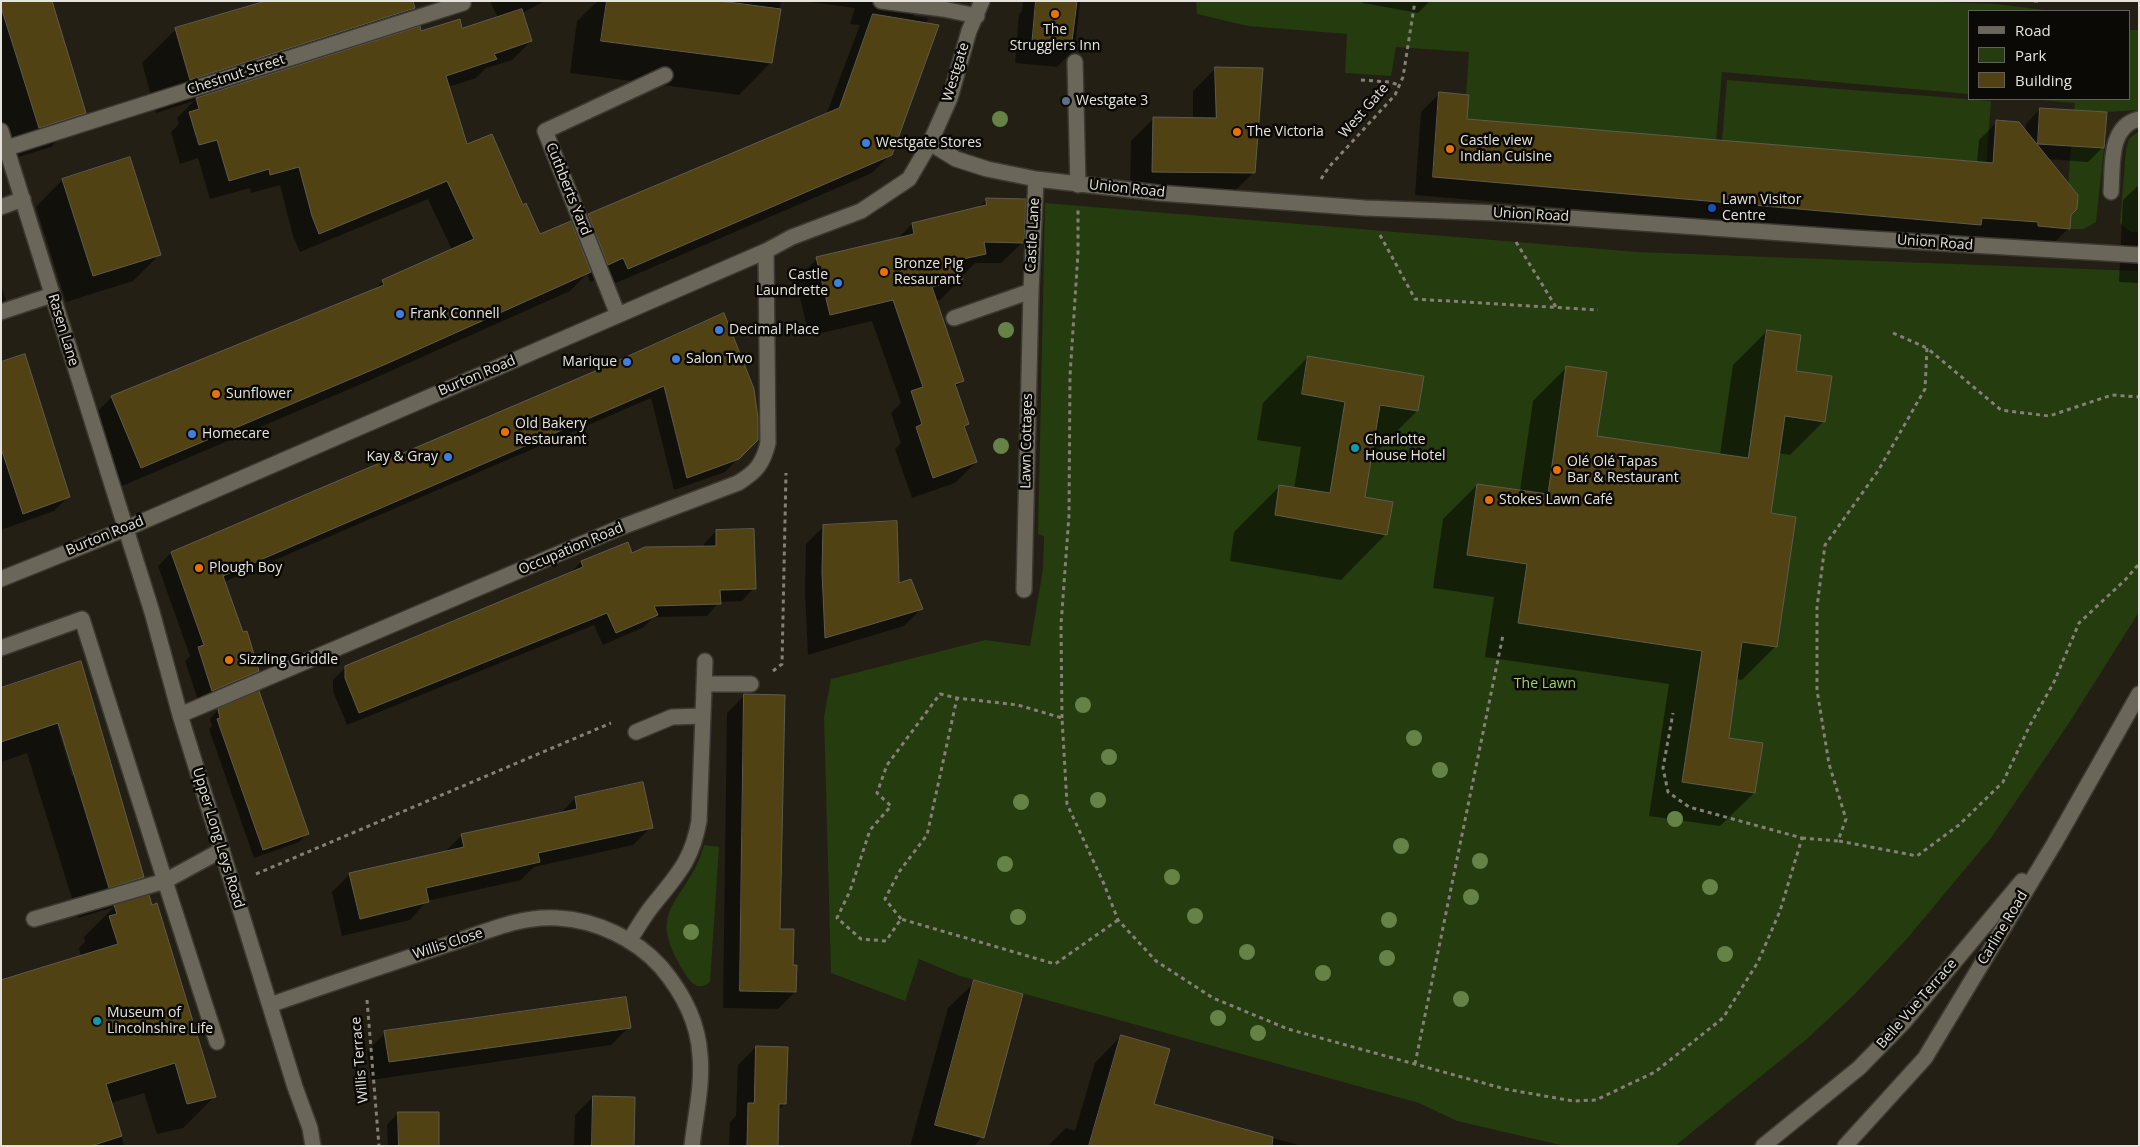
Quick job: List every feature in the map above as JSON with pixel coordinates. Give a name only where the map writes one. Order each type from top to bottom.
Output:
[{"type":"street","name":"Chestnut Street","points":[[6,148],[463,3],[462,1]]},
{"type":"street","points":[[881,1],[943,8],[977,16]]},
{"type":"street","name":"Westgate","points":[[930,143],[950,98],[969,31],[982,1]]},
{"type":"street","points":[[1075,62],[1078,185]]},
{"type":"street","name":"Cuthberts Yard","points":[[618,315],[545,131],[665,75]]},
{"type":"street","points":[[2110,192],[2114,149],[2118,132],[2126,125],[2139,119]]},
{"type":"street","name":"Rasen Lane","points":[[1,131],[125,529]]},
{"type":"street","name":"Union Road","points":[[930,143],[956,159],[987,169],[1078,185],[1365,208],[1498,212],[1844,237],[2139,255]]},
{"type":"street","name":"Burton Road","points":[[1,579],[125,529],[766,251],[792,237],[862,211],[909,179],[930,143]]},
{"type":"street","name":"Castle Lane","points":[[1031,291],[1036,179]]},
{"type":"street","points":[[1,207],[23,199]]},
{"type":"street","name":"Occupation Road","points":[[180,715],[619,528],[738,483],[753,474],[765,458],[768,443],[766,251]]},
{"type":"street","points":[[954,318],[1031,291]]},
{"type":"street","name":"Lawn Cottages","points":[[1024,590],[1031,291]]},
{"type":"street","points":[[1,312],[52,295]]},
{"type":"street","name":"Upper Long Leys Road","points":[[125,529],[152,612],[180,715],[232,884],[295,1087],[310,1128],[313,1146]]},
{"type":"street","points":[[1,648],[82,619],[217,1042]]},
{"type":"street","points":[[629,941],[652,906],[683,869],[696,838],[699,821],[705,660]]},
{"type":"street","points":[[704,684],[752,684]]},
{"type":"street","name":"Carline Road","points":[[1845,1146],[1925,1058],[2054,844],[2139,694]]},
{"type":"street","points":[[636,732],[672,717],[702,716]]},
{"type":"street","name":"Belle Vue Terrace","points":[[1763,1146],[1859,1068],[1904,1022],[2054,844]]},
{"type":"street","points":[[34,919],[165,881],[222,850]]},
{"type":"street","name":"Willis Close","points":[[270,1005],[507,925],[540,918],[558,918],[575,920],[596,926],[636,944],[653,958],[672,980],[684,998],[692,1016],[701,1057],[692,1146]]},
{"type":"path","name":"West Gate","points":[[1319,182],[1329,167],[1395,96],[1403,76],[1416,1]]},
{"type":"path","points":[[2034,1],[2042,1]]},
{"type":"path","points":[[1361,80],[1389,82],[1400,85]]},
{"type":"path","points":[[1078,185],[1078,253],[1070,376],[1069,515],[1061,625],[1062,718],[1067,804],[1104,884],[1118,920],[1156,961],[1213,998],[1288,1029],[1505,1089],[1573,1101],[1596,1100],[1655,1072],[1723,1018],[1758,962],[1780,911],[1802,838]]},
{"type":"path","points":[[1365,208],[1415,299],[1598,310]]},
{"type":"path","points":[[1498,212],[1557,307]]},
{"type":"path","points":[[1893,333],[1927,348],[2001,410],[2049,416],[2112,395],[2139,397]]},
{"type":"path","points":[[1838,841],[1846,819],[1829,764],[1817,690],[1816,607],[1825,546],[1878,471],[1925,389],[1927,348]]},
{"type":"path","points":[[1673,713],[1663,768],[1668,792],[1689,807],[1802,838],[1838,841],[1917,856],[1959,825],[2003,782],[2030,725],[2054,682],[2079,623],[2125,580],[2139,564]]},
{"type":"path","points":[[1415,1064],[1503,635]]},
{"type":"path","points":[[901,919],[886,941],[861,939],[837,918],[850,891],[870,830],[891,806],[877,792],[887,765],[940,694],[957,698],[1018,705],[1062,718]]},
{"type":"path","points":[[957,698],[927,835],[899,872],[885,899],[901,919],[1056,964],[1118,920]]},
{"type":"path","points":[[232,884],[623,718],[630,735],[636,732]]},
{"type":"path","name":"Willis Terrace","points":[[364,972],[379,1146]]},
{"type":"green space","points":[[1196,1],[1908,1],[1996,4],[2045,10],[1968,10],[1968,94],[1722,72],[1716,141],[1467,120],[1469,95],[1466,95],[1469,52],[1396,47],[1391,76],[1345,73],[1347,34],[1248,26],[1197,14]]},
{"type":"green space","points":[[2130,30],[2139,30],[2139,110],[2107,112],[2074,110],[2075,103],[2039,100],[2130,100]]},
{"type":"green space","points":[[1727,80],[1991,101],[1985,182],[1722,141]]},
{"type":"green space","points":[[2139,131],[2139,232],[2131,232],[2120,223],[2126,149],[2129,139]]},
{"type":"green space","points":[[2071,146],[2104,148],[2096,222],[2084,229],[2070,229],[2071,215],[2077,209],[2078,195],[2072,188],[2068,188]]},
{"type":"green space","name":"The Lawn","points":[[1045,203],[1638,252],[2139,271],[2139,612],[2071,720],[1991,838],[1905,941],[1856,993],[1808,1038],[1675,1146],[1565,1146],[1457,1121],[1419,1103],[960,976],[919,959],[905,1001],[831,973],[824,717],[831,679],[985,640],[1030,646],[1043,569],[1044,536],[1038,534]]},
{"type":"green space","points":[[704,845],[719,847],[710,982],[698,986],[690,981],[674,954],[668,936],[667,921],[671,908],[696,866]]},
{"type":"building","points":[[1,1],[52,1],[86,113],[39,128],[1,7]]},
{"type":"building","points":[[266,1],[413,1],[415,8],[190,80],[175,28]]},
{"type":"building","points":[[607,1],[720,1],[781,9],[772,63],[601,41]]},
{"type":"building","name":"The Strugglers Inn","points":[[1036,1],[1077,1],[1071,49],[1032,46]]},
{"type":"building","points":[[522,9],[532,41],[494,54],[497,59],[446,76],[467,144],[492,134],[523,205],[526,203],[540,234],[571,221],[591,272],[386,364],[141,468],[111,396],[384,285],[382,280],[474,239],[447,181],[319,234],[312,216],[299,167],[270,175],[269,169],[229,181],[217,140],[199,145],[189,112],[199,109],[196,98],[420,26],[421,31],[460,19],[462,28]]},
{"type":"building","points":[[873,14],[939,25],[892,155],[628,269],[623,258],[608,265],[588,214],[839,108]]},
{"type":"building","points":[[1215,67],[1263,68],[1255,173],[1152,172],[1153,117],[1216,118]]},
{"type":"building","points":[[1439,92],[1469,95],[1467,119],[1993,163],[1996,120],[2019,122],[2078,195],[2077,209],[2071,215],[2070,229],[2038,226],[2038,222],[1982,218],[1981,225],[1433,177]]},
{"type":"building","points":[[2040,108],[2107,112],[2104,148],[2038,144]]},
{"type":"building","points":[[130,157],[161,255],[93,276],[62,179]]},
{"type":"building","points":[[986,198],[1026,199],[1024,243],[984,242],[986,254],[958,260],[963,279],[932,287],[964,381],[955,384],[969,424],[964,426],[977,462],[933,478],[916,427],[922,424],[911,391],[923,387],[893,300],[830,315],[816,257],[914,234],[912,223],[986,205]]},
{"type":"building","points":[[724,313],[754,389],[758,418],[758,440],[739,459],[687,478],[664,386],[223,576],[243,632],[247,631],[259,671],[212,691],[198,647],[204,645],[171,552],[593,372]]},
{"type":"building","points":[[1767,330],[1801,335],[1796,371],[1832,376],[1825,422],[1785,416],[1771,513],[1796,517],[1777,647],[1742,642],[1729,738],[1763,743],[1755,793],[1682,782],[1702,651],[1518,623],[1527,564],[1467,555],[1477,484],[1548,494],[1566,366],[1607,372],[1597,436],[1748,458]]},
{"type":"building","points":[[25,354],[70,497],[23,514],[1,448],[1,362]]},
{"type":"building","name":"Charlotte House Hotel","points":[[1308,356],[1424,376],[1418,411],[1380,405],[1365,497],[1393,502],[1387,535],[1275,515],[1279,485],[1330,493],[1345,402],[1302,394]]},
{"type":"building","points":[[897,521],[899,583],[911,579],[923,609],[825,638],[822,572],[823,525]]},
{"type":"building","points":[[754,529],[756,589],[720,590],[721,604],[654,606],[658,615],[616,633],[607,613],[359,713],[345,678],[345,666],[583,567],[581,561],[628,542],[632,553],[645,547],[716,546],[716,530]]},
{"type":"building","points":[[81,661],[144,877],[109,888],[58,723],[1,742],[1,688]]},
{"type":"building","points":[[259,691],[309,834],[263,850],[217,719],[220,718],[218,709]]},
{"type":"building","points":[[744,694],[785,695],[780,929],[794,929],[793,965],[797,965],[796,992],[740,991]]},
{"type":"building","points":[[643,782],[653,828],[538,853],[540,862],[426,888],[429,902],[360,919],[349,873],[464,847],[461,834],[577,809],[575,797]]},
{"type":"building","name":"Museum of Lincolnshire Life","points":[[149,895],[152,905],[157,903],[216,1097],[187,1104],[175,1063],[106,1084],[122,1136],[91,1146],[1,1146],[1,980],[118,944],[109,916],[117,914],[114,905]]},
{"type":"building","points":[[974,980],[1023,994],[984,1138],[935,1125]]},
{"type":"building","points":[[626,997],[631,1028],[389,1062],[384,1031]]},
{"type":"building","points":[[1121,1035],[1170,1049],[1154,1104],[1273,1137],[1272,1146],[1089,1146]]},
{"type":"building","points":[[756,1046],[788,1047],[786,1104],[779,1104],[778,1146],[747,1146],[748,1103],[754,1103]]},
{"type":"building","points":[[593,1096],[635,1097],[634,1146],[592,1146]]},
{"type":"building","points":[[398,1112],[439,1112],[439,1146],[399,1146]]},
{"type":"place","name":"The Strugglers Inn","points":[[1055,14]]},
{"type":"place","name":"Westgate 3","points":[[1066,101]]},
{"type":"place","name":"The Victoria","points":[[1237,132]]},
{"type":"place","name":"Westgate Stores","points":[[866,143]]},
{"type":"place","name":"Castle view Indian Cuisine","points":[[1450,149]]},
{"type":"place","name":"Lawn Visitor Centre","points":[[1712,208]]},
{"type":"place","name":"Bronze Pig Resaurant","points":[[884,272]]},
{"type":"place","name":"Castle Laundrette","points":[[838,283]]},
{"type":"place","name":"Frank Connell","points":[[400,314]]},
{"type":"place","name":"Decimal Place","points":[[719,330]]},
{"type":"place","name":"Salon Two","points":[[676,359]]},
{"type":"place","name":"Marique","points":[[627,362]]},
{"type":"place","name":"Sunflower","points":[[216,394]]},
{"type":"place","name":"Old Bakery Restaurant","points":[[505,432]]},
{"type":"place","name":"Homecare","points":[[192,434]]},
{"type":"place","name":"Charlotte House Hotel","points":[[1355,448]]},
{"type":"place","name":"Kay & Gray","points":[[448,457]]},
{"type":"place","name":"Olé Olé Tapas Bar & Restaurant","points":[[1557,470]]},
{"type":"place","name":"Stokes Lawn Café","points":[[1489,500]]},
{"type":"place","name":"Plough Boy","points":[[199,568]]},
{"type":"place","name":"Sizzling Griddle","points":[[229,660]]},
{"type":"place","name":"Museum of Lincolnshire Life","points":[[97,1021]]}]
